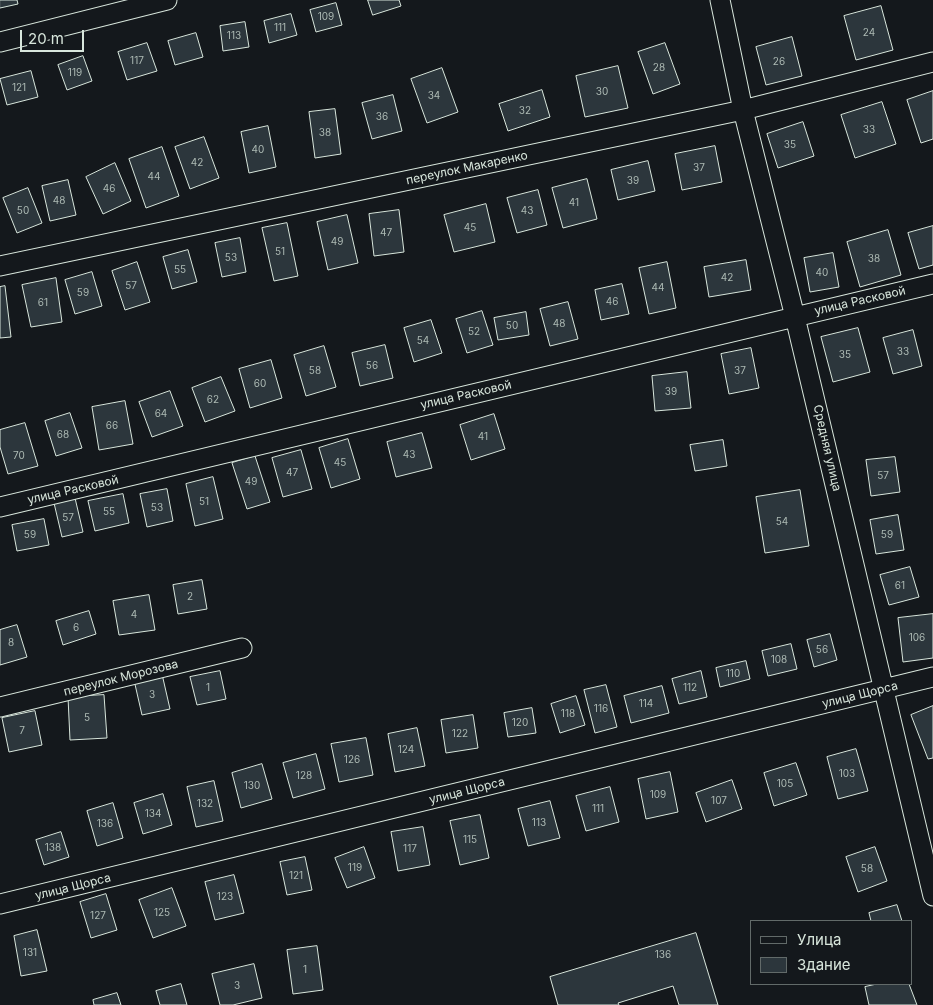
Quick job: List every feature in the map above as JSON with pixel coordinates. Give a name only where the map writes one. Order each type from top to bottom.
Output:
[{"type":"street","points":[[0,42],[167,0]]},
{"type":"street","name":"Средняя улица","points":[[720,0],[743,110],[796,317],[933,896]]},
{"type":"street","name":"переулок Макаренко","points":[[0,266],[743,110],[933,62]]},
{"type":"street","name":"улица Расковой","points":[[0,507],[933,284]]},
{"type":"street","name":"переулок Морозова","points":[[0,707],[242,648]]},
{"type":"street","name":"улица Щорса","points":[[0,904],[933,677]]},
{"type":"building","points":[[0,0],[17,0],[18,4],[0,8]]},
{"type":"building","points":[[368,0],[399,0],[401,6],[373,15]]},
{"type":"building","points":[[336,3],[342,25],[316,32],[310,10]]},
{"type":"building","points":[[881,6],[893,50],[856,60],[844,16]]},
{"type":"building","points":[[291,14],[297,35],[269,43],[264,21]]},
{"type":"building","points":[[245,22],[249,47],[223,51],[220,26]]},
{"type":"building","points":[[196,33],[203,57],[175,65],[168,41]]},
{"type":"building","points":[[792,37],[802,76],[766,85],[756,47]]},
{"type":"building","points":[[147,43],[157,71],[127,80],[118,52]]},
{"type":"building","points":[[665,43],[680,84],[653,94],[638,52]]},
{"type":"building","points":[[83,56],[92,81],[67,90],[58,65]]},
{"type":"building","points":[[618,66],[628,108],[585,117],[576,76]]},
{"type":"building","points":[[442,68],[458,112],[427,123],[411,79]]},
{"type":"building","points":[[31,71],[38,97],[7,105],[0,79]]},
{"type":"building","points":[[542,90],[550,117],[508,131],[499,104]]},
{"type":"building","points":[[933,91],[933,139],[921,143],[907,100]]},
{"type":"building","points":[[393,95],[402,131],[372,139],[362,103]]},
{"type":"building","points":[[882,102],[896,144],[855,158],[841,115]]},
{"type":"building","points":[[335,109],[341,154],[315,158],[309,112]]},
{"type":"building","points":[[803,122],[814,156],[778,168],[767,134]]},
{"type":"building","points":[[268,126],[276,167],[249,173],[241,132]]},
{"type":"building","points":[[204,137],[219,178],[190,189],[175,147]]},
{"type":"building","points":[[715,146],[722,182],[682,190],[675,154]]},
{"type":"building","points":[[162,147],[179,196],[146,208],[129,159]]},
{"type":"building","points":[[648,161],[655,191],[618,200],[611,170]]},
{"type":"building","points":[[115,163],[131,201],[103,214],[86,177]]},
{"type":"building","points":[[587,179],[597,219],[563,228],[552,188]]},
{"type":"building","points":[[68,180],[76,215],[50,221],[42,186]]},
{"type":"building","points":[[28,188],[42,223],[17,233],[3,198]]},
{"type":"building","points":[[538,190],[547,225],[517,233],[507,198]]},
{"type":"building","points":[[486,204],[495,242],[454,252],[444,215]]},
{"type":"building","points":[[399,210],[404,252],[374,256],[369,214]]},
{"type":"building","points":[[347,215],[358,263],[328,270],[317,222]]},
{"type":"building","points":[[287,223],[298,276],[274,281],[262,228]]},
{"type":"building","points":[[933,226],[933,265],[919,269],[908,233]]},
{"type":"building","points":[[888,230],[901,275],[860,287],[847,242]]},
{"type":"building","points":[[240,238],[246,272],[222,277],[215,243]]},
{"type":"building","points":[[188,250],[197,282],[172,289],[163,257]]},
{"type":"building","points":[[833,253],[839,287],[810,292],[804,258]]},
{"type":"building","points":[[746,260],[751,290],[709,297],[704,267]]},
{"type":"building","points":[[137,262],[150,302],[125,310],[112,271]]},
{"type":"building","points":[[667,262],[676,308],[649,314],[639,268]]},
{"type":"building","points":[[92,272],[102,306],[75,314],[65,280]]},
{"type":"building","points":[[56,278],[62,322],[31,327],[22,285]]},
{"type":"building","points":[[622,284],[629,314],[601,320],[595,290]]},
{"type":"building","points":[[5,286],[11,337],[0,338],[0,287]]},
{"type":"building","points":[[568,302],[578,339],[550,346],[540,309]]},
{"type":"building","points":[[482,311],[493,345],[467,353],[456,319]]},
{"type":"building","points":[[526,312],[529,335],[498,340],[494,318]]},
{"type":"building","points":[[431,320],[442,353],[414,362],[404,328]]},
{"type":"building","points":[[858,328],[870,372],[833,382],[821,337]]},
{"type":"building","points":[[913,330],[922,366],[893,374],[883,338]]},
{"type":"building","points":[[385,345],[393,378],[360,386],[352,353]]},
{"type":"building","points":[[324,346],[336,387],[306,396],[294,355]]},
{"type":"building","points":[[751,348],[759,388],[729,394],[721,354]]},
{"type":"building","points":[[271,360],[282,398],[250,408],[239,369]]},
{"type":"building","points":[[687,372],[691,408],[655,411],[652,376]]},
{"type":"building","points":[[221,377],[235,411],[205,422],[192,388]]},
{"type":"building","points":[[170,391],[183,426],[152,437],[139,402]]},
{"type":"building","points":[[125,401],[133,444],[99,450],[92,407]]},
{"type":"building","points":[[70,413],[82,448],[56,456],[45,421]]},
{"type":"building","points":[[494,414],[505,449],[471,460],[460,425]]},
{"type":"building","points":[[25,423],[38,466],[8,474],[0,447],[0,430]]},
{"type":"building","points":[[422,433],[432,468],[396,477],[387,442]]},
{"type":"building","points":[[348,439],[360,479],[331,488],[319,448]]},
{"type":"building","points":[[723,440],[727,466],[695,471],[690,445]]},
{"type":"building","points":[[301,450],[312,489],[283,497],[272,458]]},
{"type":"building","points":[[255,456],[270,502],[247,509],[232,463]]},
{"type":"building","points":[[895,457],[900,492],[871,496],[866,460]]},
{"type":"building","points":[[213,477],[223,519],[195,526],[186,484]]},
{"type":"building","points":[[167,489],[173,521],[147,527],[140,494]]},
{"type":"building","points":[[800,490],[809,546],[765,553],[756,497]]},
{"type":"building","points":[[123,494],[129,523],[95,531],[88,501]]},
{"type":"building","points":[[75,498],[83,532],[62,537],[54,503]]},
{"type":"building","points":[[898,515],[904,550],[876,554],[870,520]]},
{"type":"building","points":[[44,519],[49,545],[17,551],[12,525]]},
{"type":"building","points":[[910,567],[919,597],[889,605],[880,575]]},
{"type":"building","points":[[202,580],[207,609],[178,614],[173,585]]},
{"type":"building","points":[[149,595],[155,630],[119,635],[113,601]]},
{"type":"building","points":[[89,611],[96,634],[63,645],[56,621]]},
{"type":"building","points":[[933,614],[933,658],[903,662],[898,618]]},
{"type":"building","points":[[17,625],[27,657],[0,665],[0,630]]},
{"type":"building","points":[[830,634],[837,660],[814,667],[807,640]]},
{"type":"building","points":[[791,644],[797,669],[768,676],[762,651]]},
{"type":"building","points":[[746,661],[750,679],[720,687],[716,668]]},
{"type":"building","points":[[220,671],[226,699],[197,705],[190,677]]},
{"type":"building","points":[[701,671],[707,697],[679,704],[672,679]]},
{"type":"building","points":[[162,674],[170,709],[142,715],[134,680]]},
{"type":"building","points":[[606,685],[617,727],[595,733],[584,690]]},
{"type":"building","points":[[662,686],[669,713],[631,723],[624,696]]},
{"type":"building","points":[[104,695],[107,738],[70,740],[68,697]]},
{"type":"building","points":[[576,696],[585,725],[560,733],[551,704]]},
{"type":"building","points":[[933,706],[933,758],[928,759],[911,715]]},
{"type":"building","points":[[532,708],[536,733],[508,737],[504,713]]},
{"type":"building","points":[[35,711],[42,745],[9,752],[2,718]]},
{"type":"building","points":[[473,715],[478,748],[446,753],[441,720]]},
{"type":"building","points":[[417,728],[425,766],[395,772],[388,734]]},
{"type":"building","points":[[366,738],[373,775],[339,782],[331,744]]},
{"type":"building","points":[[856,749],[868,791],[838,799],[827,757]]},
{"type":"building","points":[[316,754],[325,789],[293,798],[283,763]]},
{"type":"building","points":[[796,763],[807,795],[774,806],[764,773]]},
{"type":"building","points":[[262,764],[272,799],[241,808],[232,773]]},
{"type":"building","points":[[670,772],[678,812],[646,819],[638,779]]},
{"type":"building","points":[[732,780],[742,809],[706,822],[696,793]]},
{"type":"building","points":[[214,781],[223,821],[196,827],[187,787]]},
{"type":"building","points":[[610,787],[619,822],[586,831],[576,796]]},
{"type":"building","points":[[163,794],[172,825],[143,834],[134,803]]},
{"type":"building","points":[[550,801],[560,838],[528,846],[518,809]]},
{"type":"building","points":[[113,803],[123,838],[97,846],[87,811]]},
{"type":"building","points":[[480,815],[489,858],[460,865],[450,821]]},
{"type":"building","points":[[423,827],[430,865],[398,871],[391,832]]},
{"type":"building","points":[[61,832],[69,857],[44,865],[36,840]]},
{"type":"building","points":[[364,847],[375,878],[347,888],[335,858]]},
{"type":"building","points":[[875,847],[887,881],[858,892],[846,857]]},
{"type":"building","points":[[305,857],[312,890],[287,895],[280,862]]},
{"type":"building","points":[[234,875],[244,913],[215,920],[205,882]]},
{"type":"building","points":[[172,888],[186,926],[153,938],[139,900]]},
{"type":"building","points":[[106,894],[117,930],[91,938],[80,902]]},
{"type":"building","points":[[897,905],[902,920],[871,920],[869,913]]},
{"type":"building","points":[[37,930],[47,971],[21,976],[14,936]]},
{"type":"building","points":[[696,933],[718,1005],[679,1005],[673,986],[618,1003],[619,1005],[558,1005],[550,977]]},
{"type":"building","points":[[317,946],[323,990],[293,994],[287,950]]},
{"type":"building","points":[[254,964],[262,998],[233,1005],[220,1005],[212,974]]},
{"type":"building","points":[[181,984],[187,1005],[160,1005],[156,991]]},
{"type":"building","points":[[873,985],[909,985],[917,1005],[869,1005],[865,987]]},
{"type":"building","points":[[117,993],[121,1005],[94,1005],[93,1000]]}]
